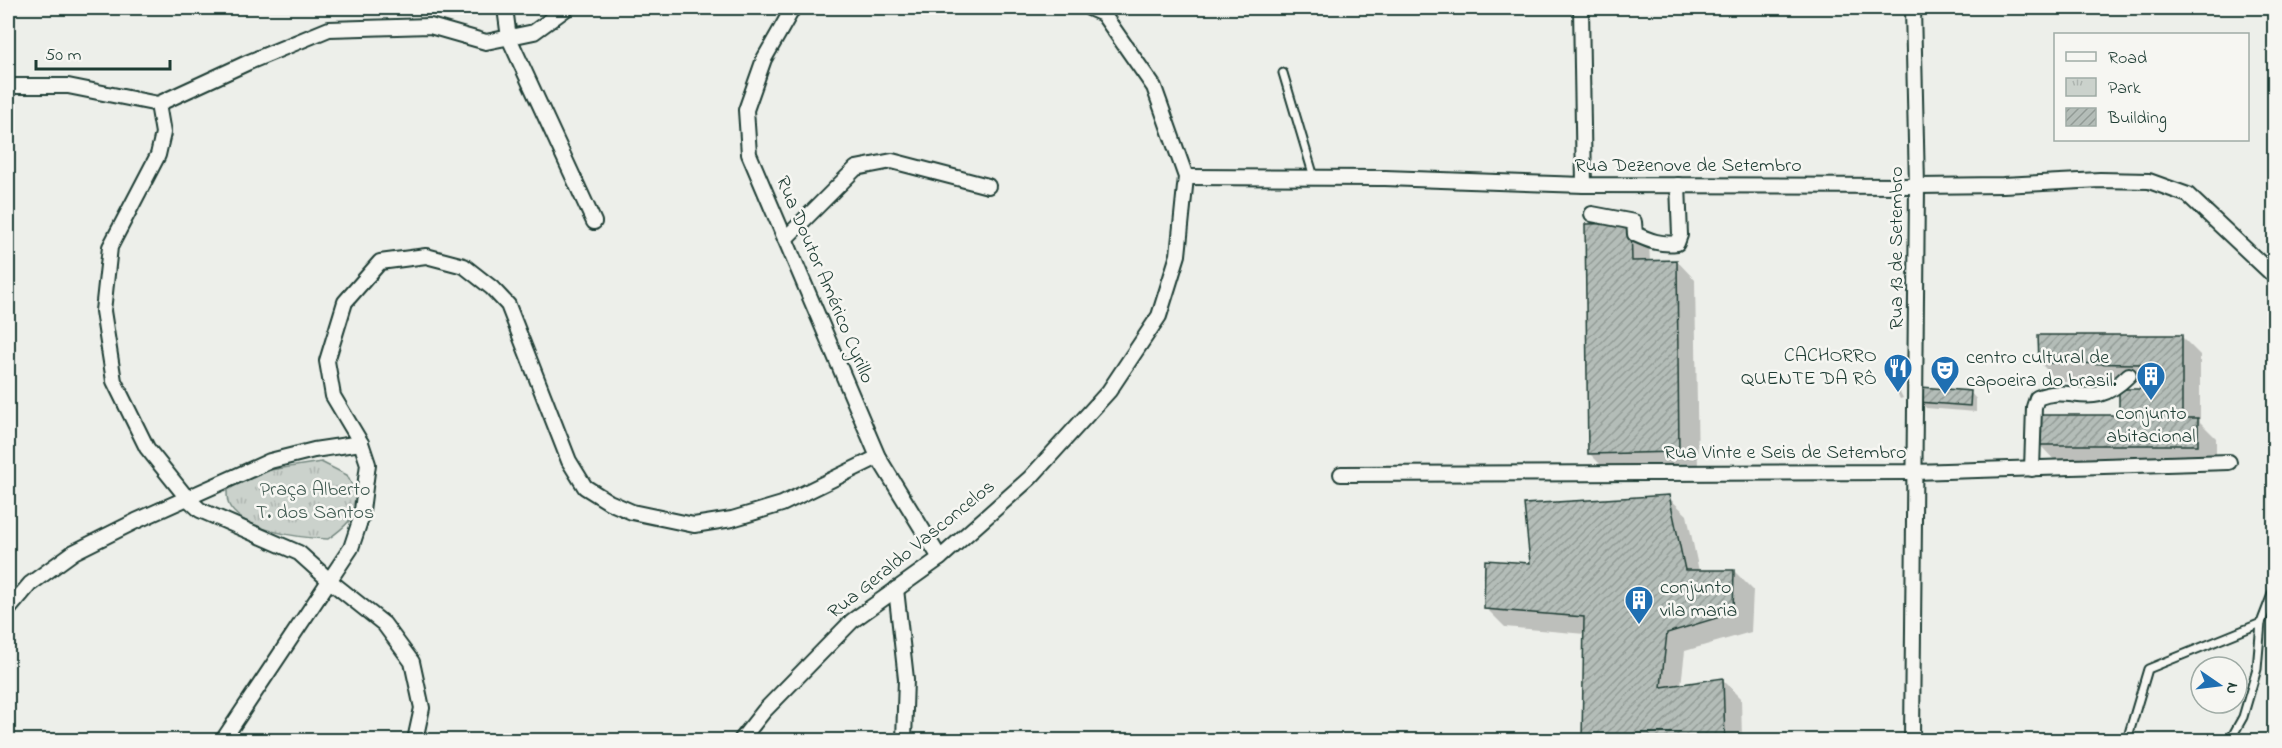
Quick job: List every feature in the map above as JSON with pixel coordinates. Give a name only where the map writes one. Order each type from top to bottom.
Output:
[{"type":"street","points":[[505,8],[509,38],[594,222]]},
{"type":"street","points":[[8,86],[68,86],[158,104],[249,62],[329,29],[430,26],[486,42],[534,32],[567,8]]},
{"type":"street","name":"Rua Doutor Américo Cyrillo","points":[[793,8],[764,60],[746,110],[749,154],[878,457],[940,558]]},
{"type":"street","name":"Rua Geraldo Vasconcelos","points":[[741,741],[764,711],[852,621],[940,558],[1038,469],[1109,391],[1159,316],[1178,255],[1186,177],[1154,87],[1103,14],[1089,8]]},
{"type":"street","points":[[1581,8],[1584,185]]},
{"type":"street","name":"Rua 13 de Setembro","points":[[1912,741],[1917,186],[1913,8]]},
{"type":"street","points":[[158,104],[163,133],[158,155],[110,247],[103,311],[114,381],[147,448],[187,498],[200,510],[299,553],[384,624],[412,662],[422,708],[415,741]]},
{"type":"street","points":[[785,239],[856,168],[892,161],[988,186]]},
{"type":"street","name":"Rua Dezenove de Setembro","points":[[1186,177],[1397,178],[1584,185],[1917,186],[2003,185],[2100,180],[2149,181],[2188,195],[2274,276]]},
{"type":"street","points":[[1592,214],[1634,222],[1635,234],[1649,241],[1665,244],[1677,243],[1680,235],[1678,185]]},
{"type":"street","points":[[223,741],[351,548],[361,518],[368,464],[361,443],[333,396],[327,361],[345,302],[380,262],[426,256],[464,266],[492,288],[508,305],[569,461],[585,487],[632,513],[694,525],[732,519],[782,504],[878,457]]},
{"type":"street","points":[[2032,469],[2034,407],[2037,398],[2047,394],[2094,396],[2119,385],[2129,375]]},
{"type":"street","points":[[8,610],[30,584],[74,552],[187,498],[270,461],[314,450],[361,443]]},
{"type":"street","name":"Rua Vinte e Seis de Setembro","points":[[1341,474],[1914,472],[2229,462]]},
{"type":"street","points":[[896,589],[906,679],[904,741]]},
{"type":"lane","points":[[1283,74],[1314,178]]},
{"type":"lane","points":[[2230,741],[2243,717],[2257,669],[2261,623],[2274,589]]},
{"type":"lane","points":[[2127,741],[2148,669],[2261,623]]},
{"type":"green space","name":"Praça Alberto T. dos Santos","points":[[321,462],[347,475],[356,497],[355,510],[348,522],[328,539],[289,535],[259,527],[236,514],[229,505],[227,491],[251,473]]},
{"type":"building","points":[[1631,223],[1632,261],[1677,260],[1679,452],[1588,454],[1585,224]]},
{"type":"building","name":"conjunto abitacional","points":[[2038,335],[2182,335],[2182,418],[2198,418],[2198,445],[2038,445],[2038,415],[2119,415],[2119,389],[2140,389],[2140,364],[2039,363]]},
{"type":"building","name":"centro cultural de capoeira do brasil.","points":[[1921,387],[1971,391],[1970,406],[1918,402]]},
{"type":"building","name":"conjunto vila maria","points":[[1669,495],[1685,570],[1734,570],[1733,613],[1667,633],[1661,687],[1723,678],[1725,740],[1582,740],[1584,617],[1484,609],[1485,560],[1530,563],[1524,504]]},
{"type":"place","name":"CACHORRO QUENTE DA RÔ","points":[[1898,394]]},
{"type":"place","name":"centro cultural de capoeira do brasil.","points":[[1945,396]]},
{"type":"place","name":"conjunto abitacional","points":[[2151,402]]},
{"type":"place","name":"conjunto vila maria","points":[[1639,626]]}]
